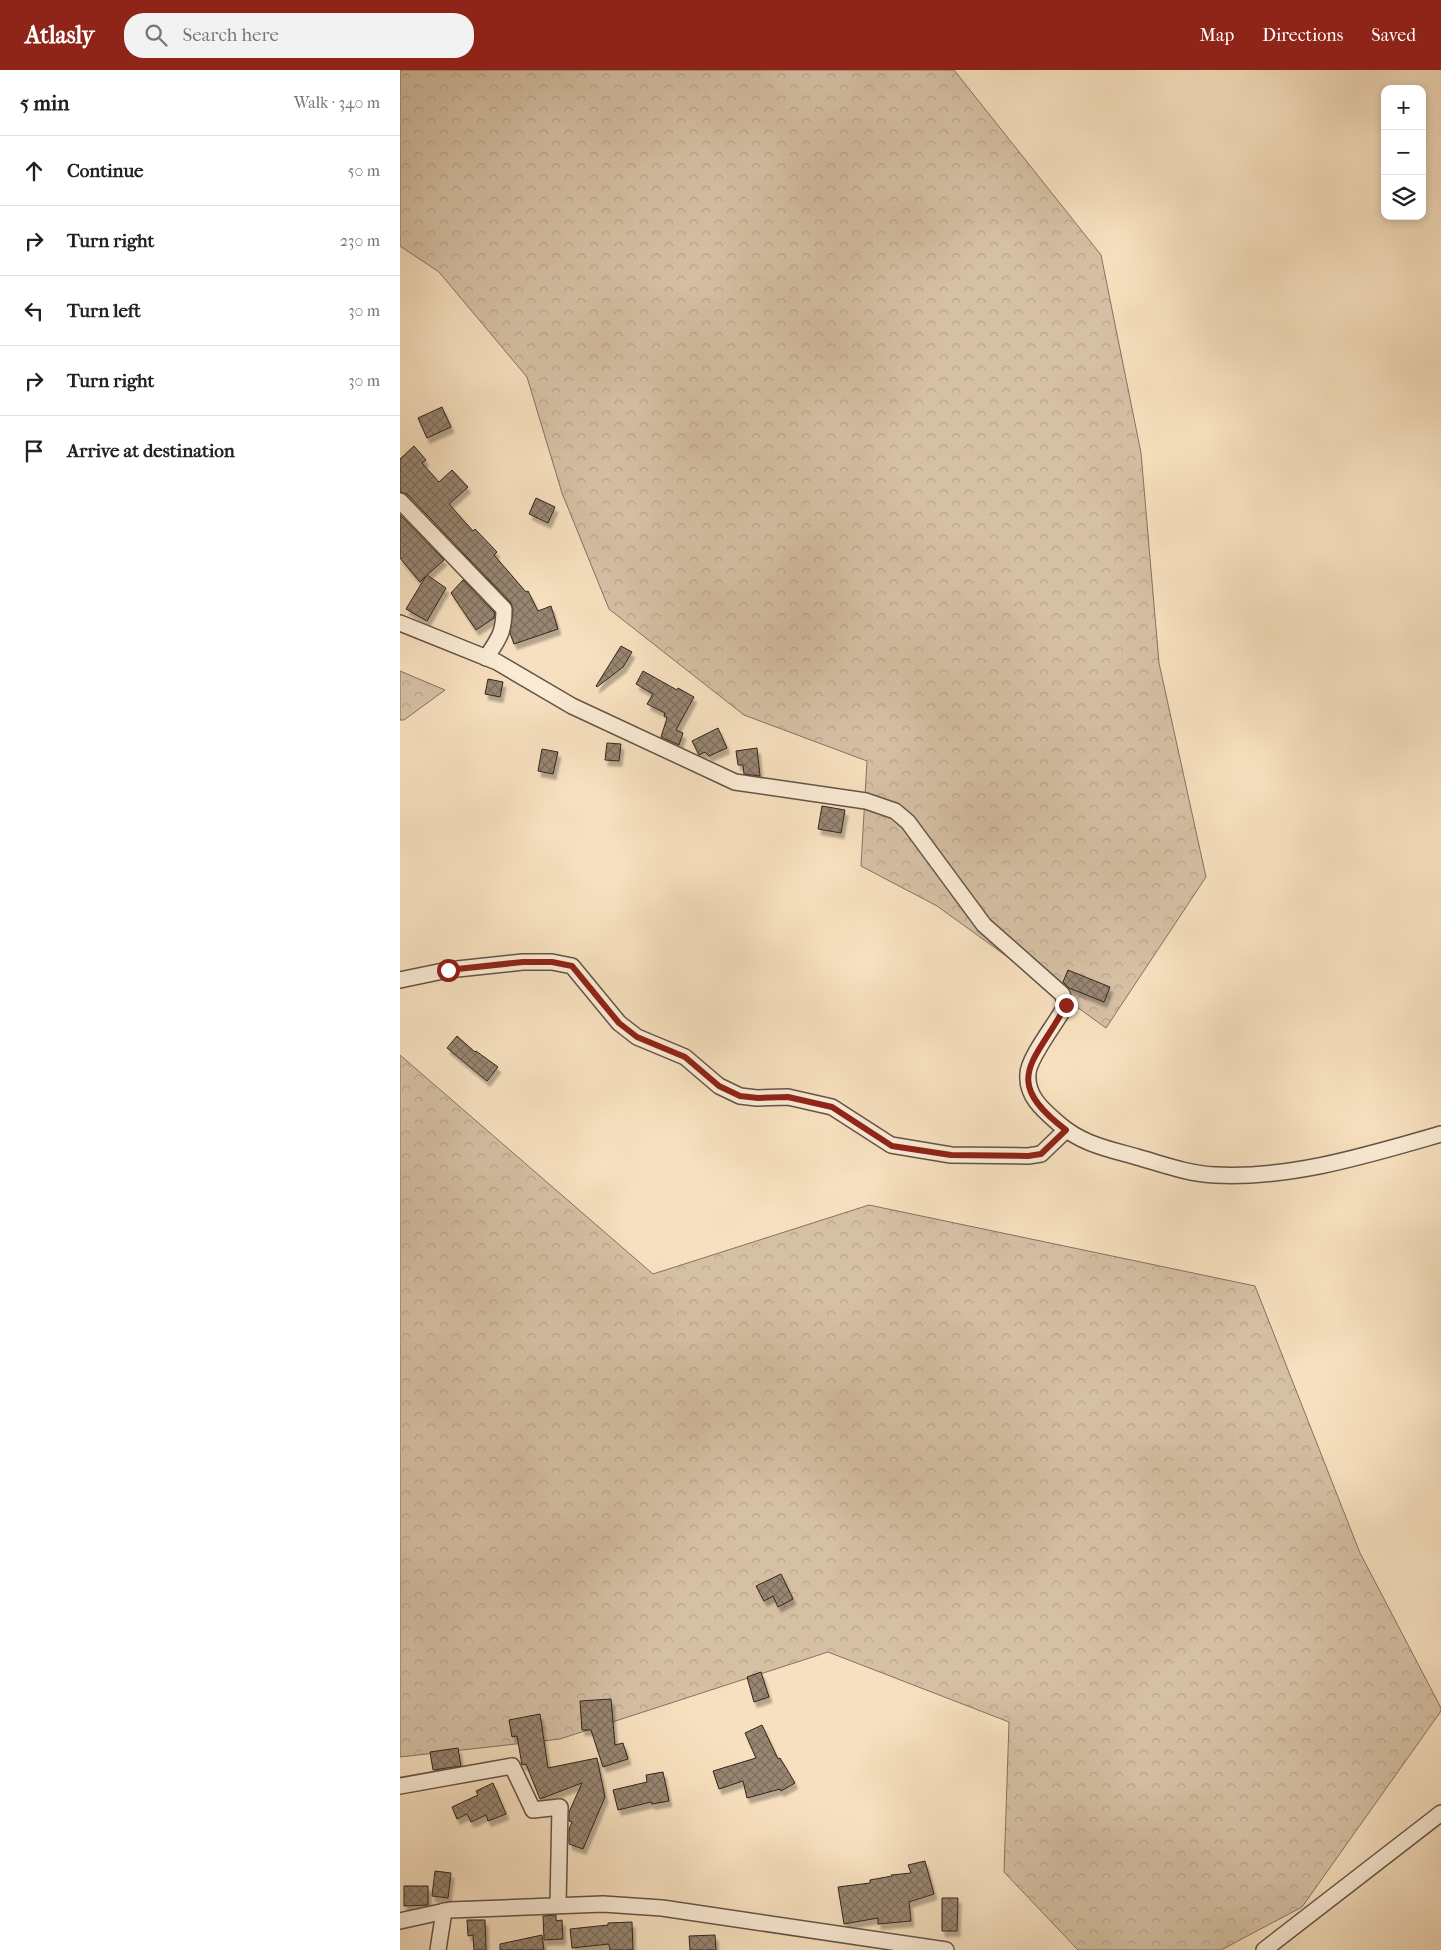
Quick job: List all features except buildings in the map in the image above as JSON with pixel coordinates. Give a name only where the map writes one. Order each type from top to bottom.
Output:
[{"type":"street","points":[[400,501],[504,609],[504,626],[486,658]]},
{"type":"street","points":[[400,623],[497,662],[572,706],[735,782],[866,801],[895,811],[908,822],[984,925],[1023,958],[1065,998],[1066,1005],[1032,1061],[1027,1076],[1032,1096],[1038,1104],[1066,1130],[1090,1144],[1189,1171],[1213,1175],[1257,1175],[1290,1171],[1377,1152],[1441,1134]]},
{"type":"street","points":[[400,980],[448,970],[523,962],[552,962],[572,966],[619,1023],[637,1037],[685,1057],[719,1086],[740,1096],[758,1098],[788,1097],[832,1107],[892,1146],[951,1155],[1028,1156],[1041,1154],[1066,1130]]},
{"type":"street","points":[[400,1786],[512,1766],[532,1810],[560,1808],[558,1905]]},
{"type":"street","points":[[1264,1950],[1441,1813]]},
{"type":"street","points":[[400,1921],[444,1911],[603,1904],[662,1908],[946,1950]]},
{"type":"street","points":[[438,1950],[444,1911]]},
{"type":"green space","points":[[400,70],[954,70],[1101,255],[1141,453],[1159,663],[1206,877],[1106,1028],[937,906],[861,866],[867,761],[744,715],[609,609],[562,493],[527,377],[439,272],[400,246]]},
{"type":"green space","points":[[400,671],[445,690],[404,720],[400,720]]},
{"type":"green space","points":[[400,1055],[653,1274],[869,1205],[1255,1286],[1360,1553],[1441,1708],[1441,1711],[1302,1907],[1221,1950],[1078,1950],[1004,1872],[1009,1722],[828,1652],[560,1739],[400,1757]]},
{"type":"route","points":[[448,970],[523,962],[552,962],[572,966],[619,1023],[637,1037],[685,1057],[719,1086],[740,1096],[758,1098],[788,1097],[832,1107],[855,1120],[892,1146],[951,1155],[1028,1156],[1041,1154],[1066,1130],[1032,1096],[1027,1076],[1032,1061],[1066,1005]]}]
